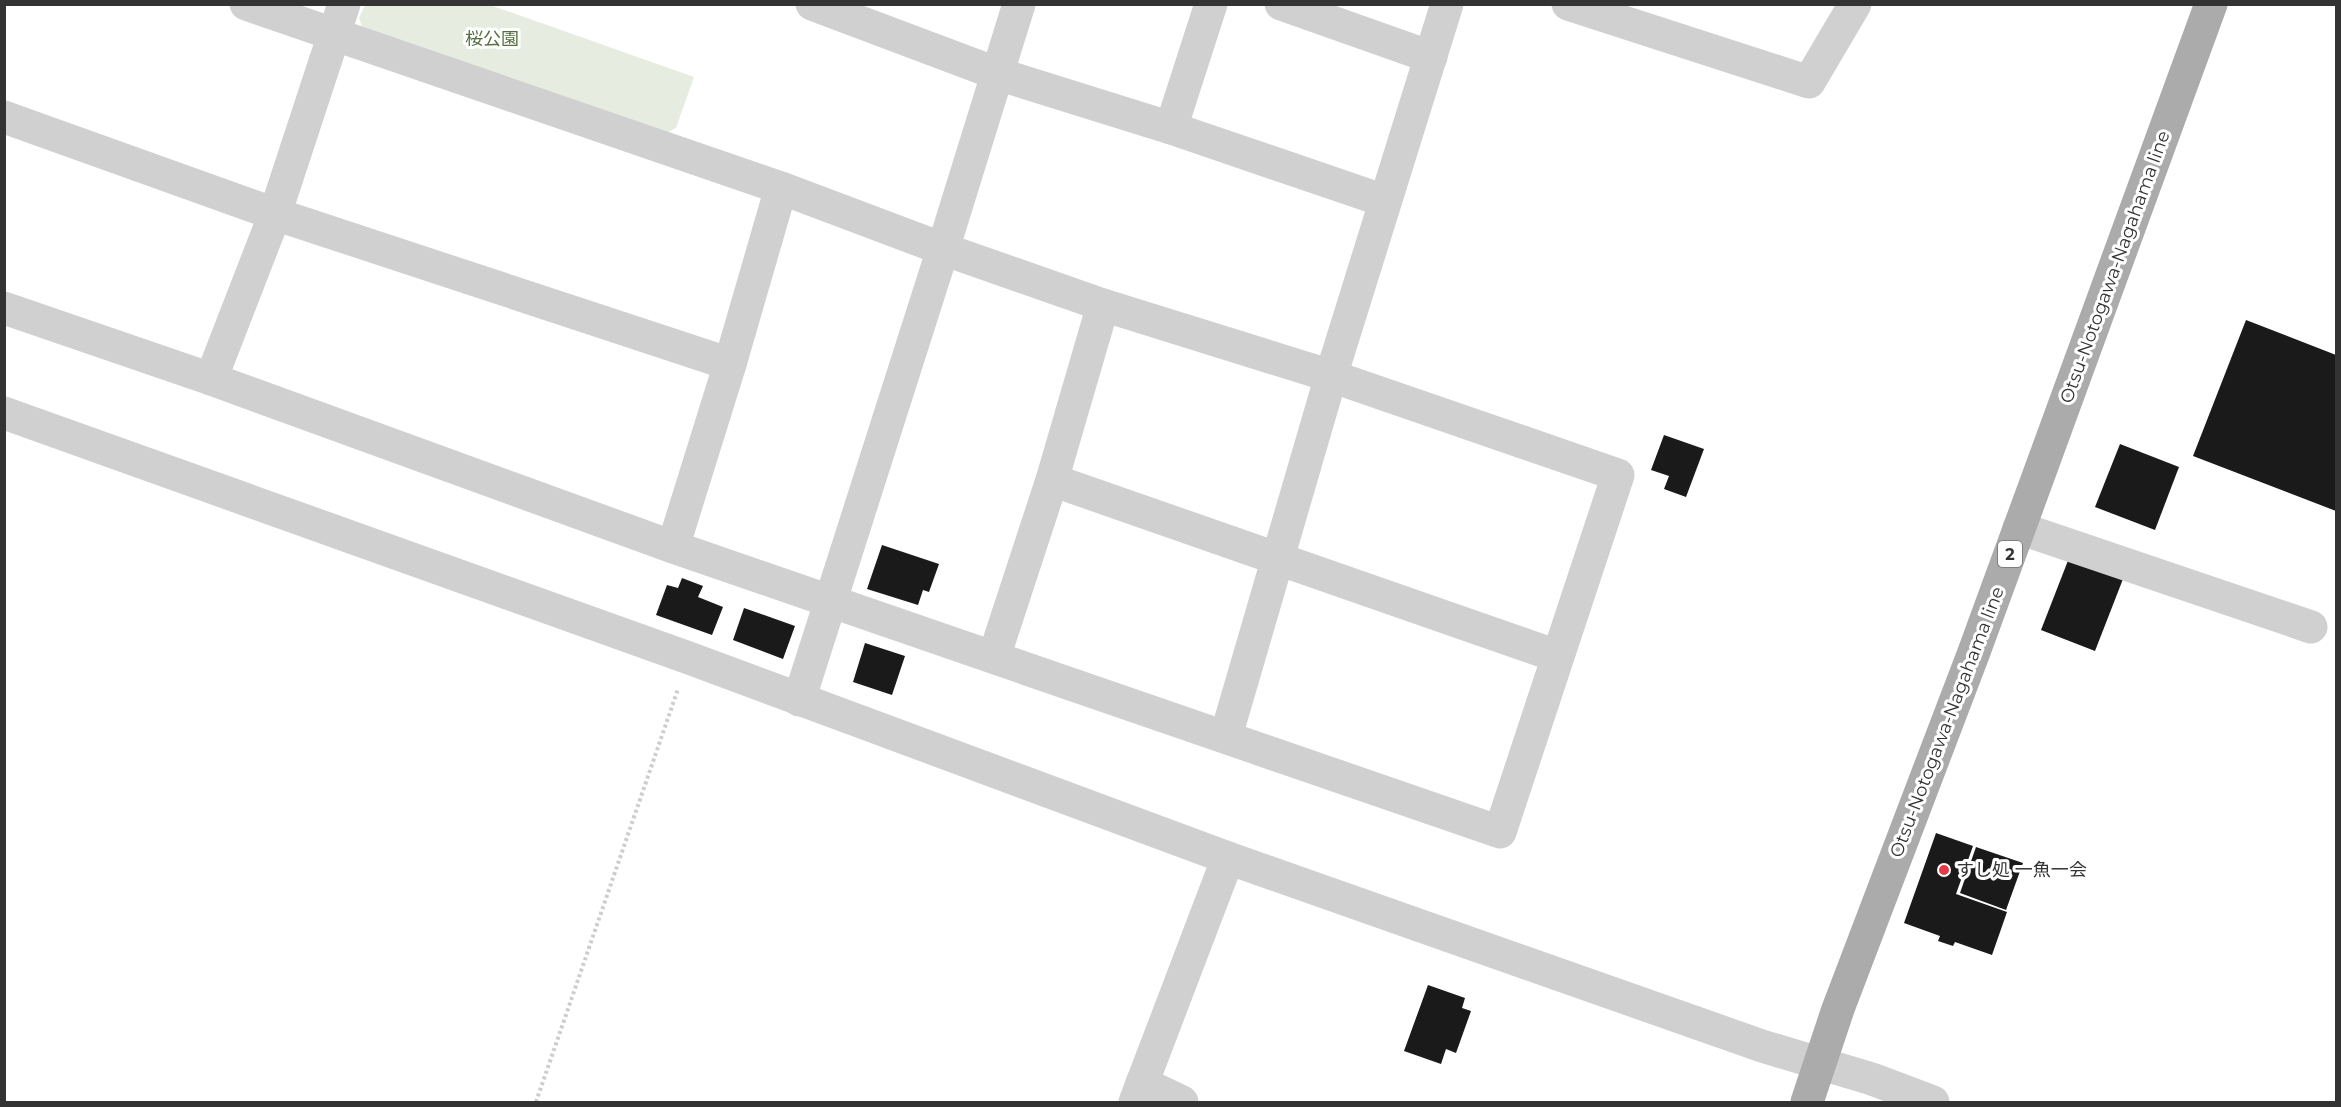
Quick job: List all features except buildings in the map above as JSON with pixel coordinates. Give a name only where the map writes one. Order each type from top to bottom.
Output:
[{"type":"main road","name":"Otsu-Notogawa-Nagahama line","points":[[1807,1102],[1819,1064],[2211,4]]},
{"type":"street","points":[[4,308],[211,379],[673,547],[1500,832],[1618,475],[1331,376],[1103,305],[944,249],[782,188],[246,4]]},
{"type":"street","points":[[211,379],[275,214],[344,4]]},
{"type":"street","points":[[799,700],[944,249],[1019,4]]},
{"type":"street","points":[[1171,128],[1211,4]]},
{"type":"street","points":[[1281,4],[1431,57]]},
{"type":"street","points":[[1226,736],[1331,376],[1447,4]]},
{"type":"street","points":[[1568,4],[1809,82],[1855,4]]},
{"type":"street","points":[[830,7],[998,74],[1171,128],[1385,201]]},
{"type":"street","points":[[4,117],[275,214],[730,364]]},
{"type":"street","points":[[673,547],[782,188]]},
{"type":"street","points":[[994,657],[1052,480],[1103,305]]},
{"type":"street","points":[[4,413],[688,658],[1228,858],[1933,1102]]},
{"type":"street","points":[[1052,480],[1557,656]]},
{"type":"street","points":[[2019,528],[2324,624]]},
{"type":"street","points":[[1182,1102],[1139,1093],[1228,858]]},
{"type":"path","points":[[536,1102],[688,658]]},
{"type":"green space","name":"桜公園","points":[[365,5],[490,5],[694,77],[676,128],[666,133],[363,29],[359,18]]},
{"type":"place","name":"すし処 一魚一会","points":[[1944,870]]}]
